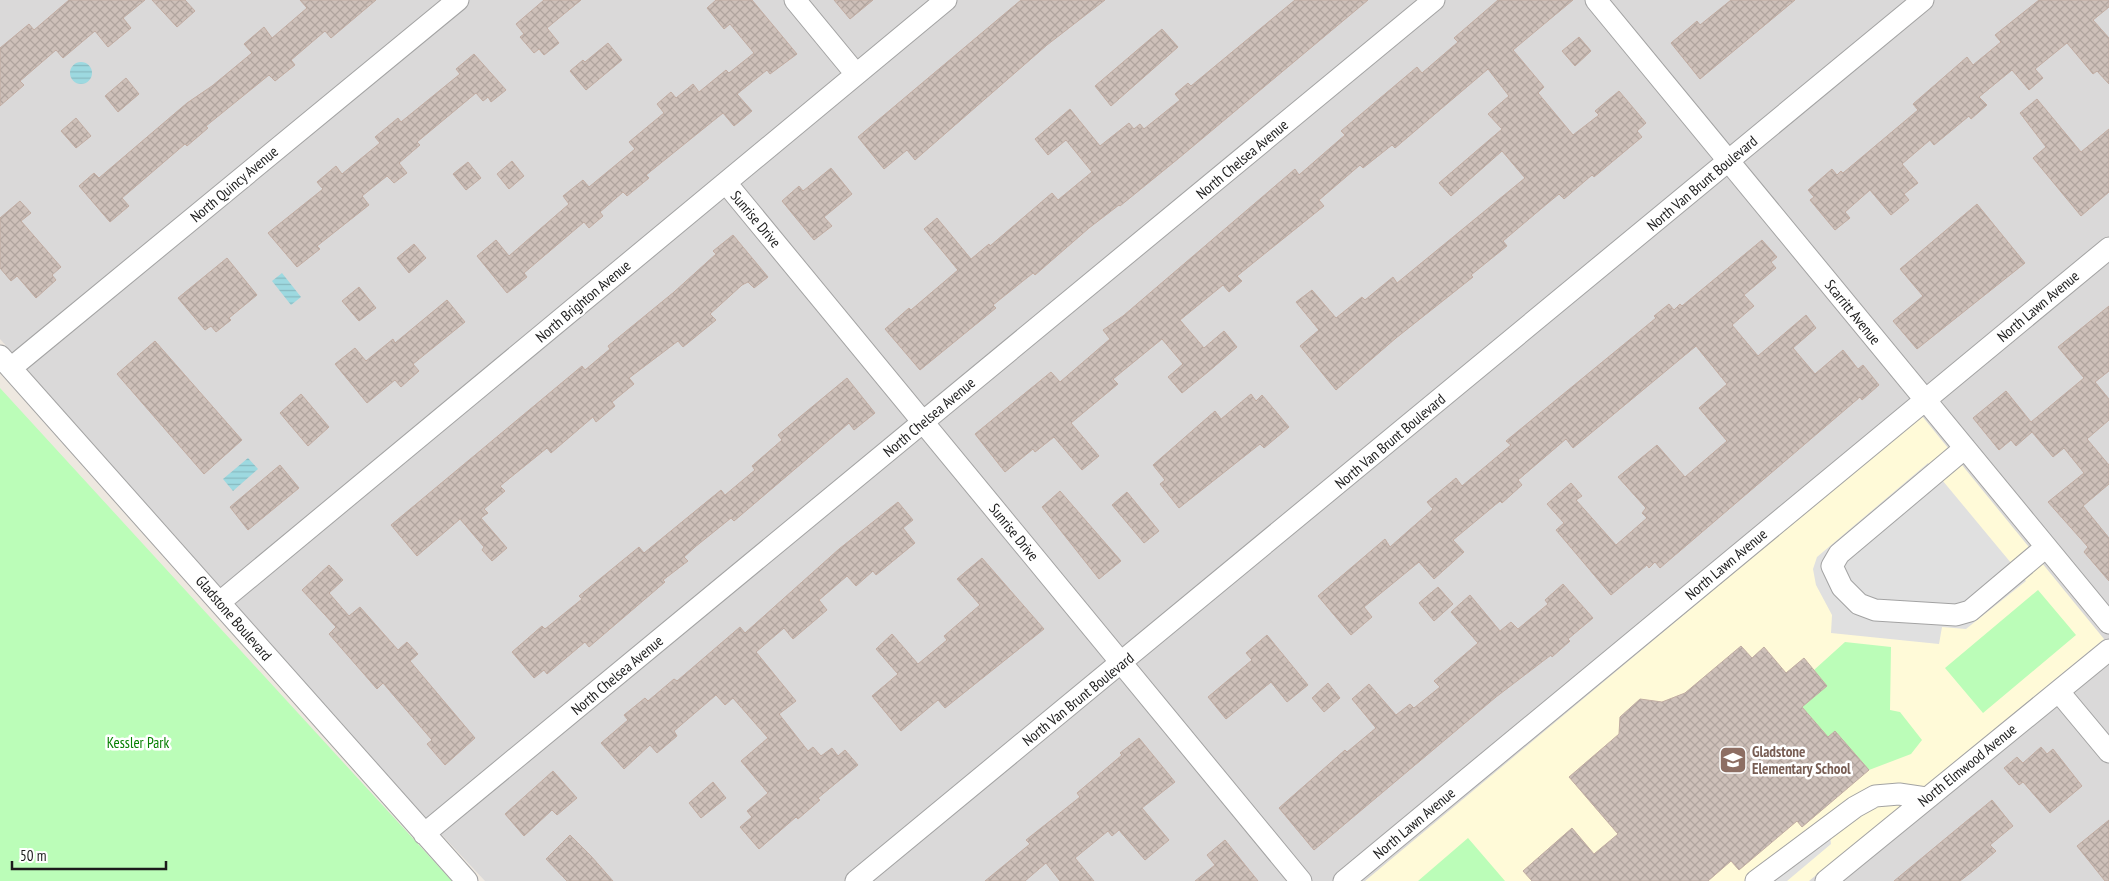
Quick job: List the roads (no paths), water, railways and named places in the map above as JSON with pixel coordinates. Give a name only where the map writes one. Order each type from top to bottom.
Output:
[{"type":"street","name":"North Quincy Avenue","points":[[6,362],[458,0]]},
{"type":"street","points":[[795,0],[856,74]]},
{"type":"street","name":"North Brighton Avenue","points":[[220,602],[946,0]]},
{"type":"street","name":"North Chelsea Avenue","points":[[424,834],[1434,0]]},
{"type":"street","name":"Scarritt Avenue","points":[[1596,0],[2109,623]]},
{"type":"street","name":"North Van Brunt Boulevard","points":[[856,881],[1923,0]]},
{"type":"street","name":"Sunrise Drive","points":[[726,183],[1301,881]]},
{"type":"street","name":"North Lawn Avenue","points":[[1344,881],[2109,248]]},
{"type":"street","name":"Gladstone Boulevard","points":[[6,362],[467,881]]},
{"type":"street","points":[[1965,448],[1839,554],[1832,566],[1842,587],[1859,604],[1875,610],[1956,615],[1970,611],[2046,547]]},
{"type":"street","name":"North Elmwood Avenue","points":[[1826,881],[1926,798],[2060,692],[2109,650]]},
{"type":"street","points":[[2060,692],[2109,752]]},
{"type":"street","points":[[1756,881],[1854,807],[1875,796],[1899,794],[1926,798]]},
{"type":"water","points":[[81,62],[89,65],[92,73],[89,81],[81,84],[73,81],[70,73],[73,65]]},
{"type":"water","points":[[282,273],[301,297],[291,305],[272,281]]},
{"type":"water","points":[[248,458],[258,469],[233,491],[223,479]]},
{"type":"place","name":"Gladstone Elementary School","points":[[1733,760]]},
{"type":"park label","name":"Kessler Park","points":[[138,742]]}]
